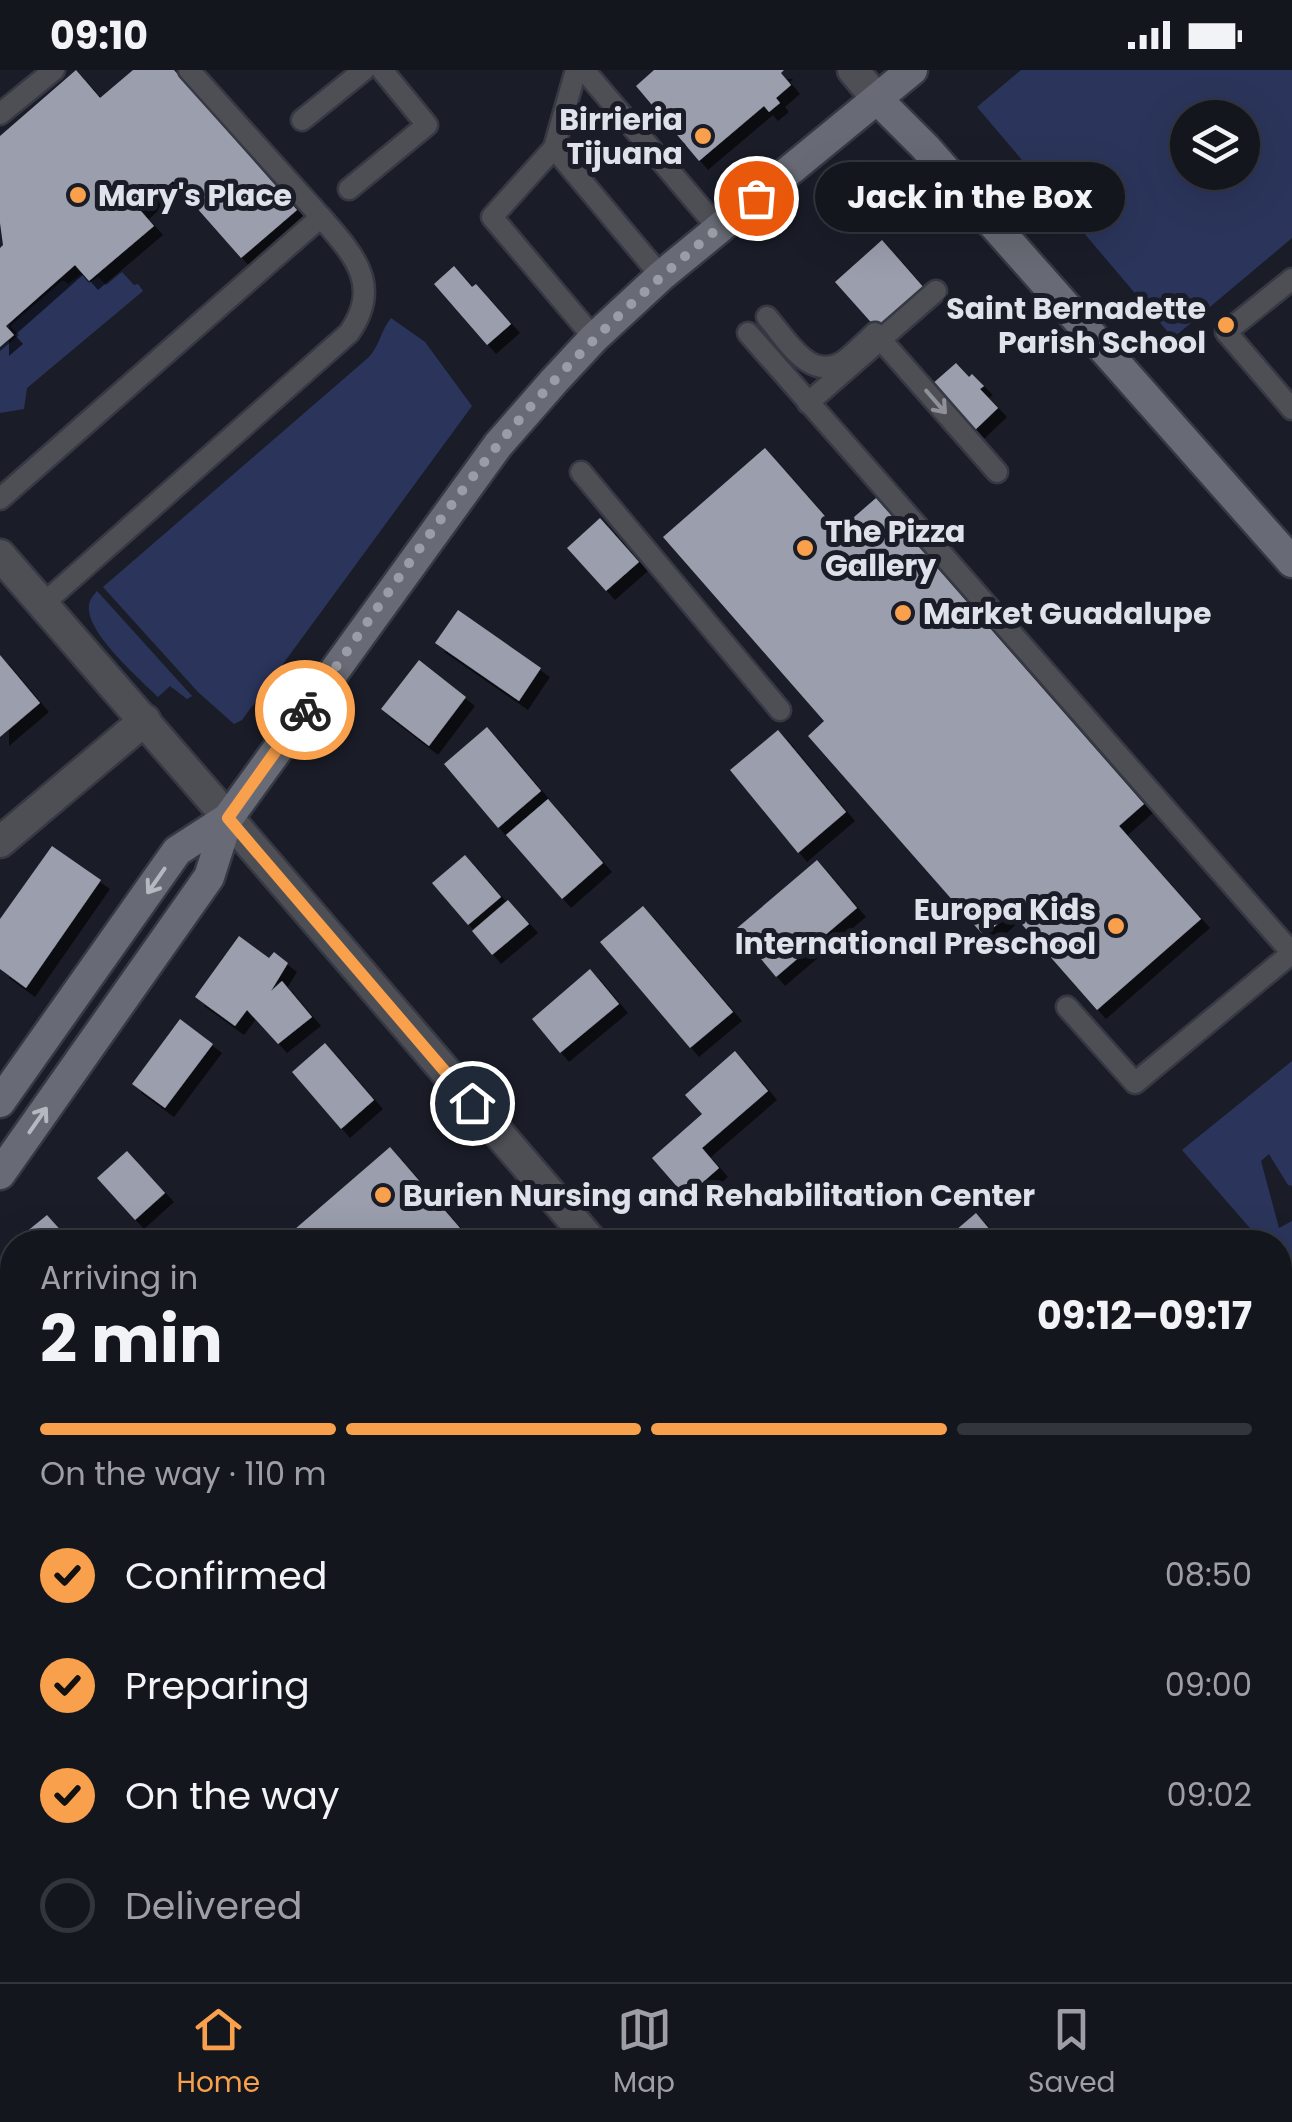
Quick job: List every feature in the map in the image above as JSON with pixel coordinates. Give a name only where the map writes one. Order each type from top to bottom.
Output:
[{"type":"main road","points":[[0,1174],[209,876],[228,818],[498,445],[594,338],[661,276],[912,70]]},
{"type":"main road","points":[[877,99],[925,147],[1292,562]]},
{"type":"main road","points":[[0,1102],[177,851],[228,818]]},
{"type":"street","points":[[853,70],[877,99]]},
{"type":"street","points":[[0,555],[582,1230]]},
{"type":"street","points":[[0,842],[144,720]]},
{"type":"lane","points":[[0,114],[54,70]]},
{"type":"lane","points":[[43,604],[349,334],[366,299],[354,256],[189,70]]},
{"type":"lane","points":[[302,120],[364,70]]},
{"type":"lane","points":[[349,188],[428,125],[382,70]]},
{"type":"lane","points":[[576,70],[554,148],[492,217],[594,338]]},
{"type":"lane","points":[[584,70],[718,228]]},
{"type":"lane","points":[[554,148],[661,276]]},
{"type":"lane","points":[[0,500],[321,216]]},
{"type":"lane","points":[[1292,279],[1226,332],[1292,409]]},
{"type":"lane","points":[[808,403],[881,340],[931,288]]},
{"type":"lane","points":[[767,317],[807,363],[816,368],[842,362],[875,333],[997,472]]},
{"type":"lane","points":[[748,334],[1292,953],[1135,1083],[1067,1006]]},
{"type":"lane","points":[[582,472],[780,710]]},
{"type":"shaded area","name":"Saint Bernadette Parish School","points":[[1021,70],[1292,70],[1292,238],[1173,338],[977,107]]},
{"type":"shaded area","points":[[122,272],[143,291],[27,388],[24,409],[0,413],[0,351],[19,335],[10,326],[63,280],[68,284],[81,274],[89,283],[98,277],[106,285]]},
{"type":"shaded area","points":[[391,318],[425,342],[472,406],[242,720],[234,724],[198,692],[103,587],[369,357]]},
{"type":"shaded area","points":[[97,591],[192,696],[187,699],[170,686],[158,697],[115,654],[90,616],[89,603]]},
{"type":"shaded area","points":[[1292,1061],[1292,1186],[1269,1154],[1261,1161],[1279,1228],[1292,1221],[1292,1230],[1252,1230],[1182,1150]]},
{"type":"building","name":"Mary's Place","points":[[76,70],[100,98],[133,70],[174,70],[297,210],[241,258],[173,181],[140,210],[154,226],[89,281],[75,265],[6,326],[14,335],[0,347],[0,136]]},
{"type":"building","name":"Birrieria Tijuana","points":[[654,70],[784,70],[781,73],[791,85],[776,98],[780,103],[769,112],[764,106],[699,161],[636,86]]},
{"type":"building","points":[[882,240],[924,288],[877,329],[835,282]]},
{"type":"building","points":[[454,266],[472,287],[476,284],[511,324],[487,345],[434,284]]},
{"type":"building","points":[[956,363],[984,386],[980,389],[998,408],[974,431],[931,385]]},
{"type":"building","points":[[765,448],[838,531],[876,498],[1144,804],[1119,826],[1201,919],[1097,1010],[1011,912],[984,936],[808,736],[824,721],[663,537]]},
{"type":"building","points":[[600,518],[639,562],[606,591],[567,548]]},
{"type":"building","points":[[458,610],[541,668],[519,701],[435,643]]},
{"type":"building","points":[[0,655],[40,703],[0,737]]},
{"type":"building","points":[[419,660],[466,697],[429,746],[381,709]]},
{"type":"building","points":[[487,727],[541,791],[498,828],[444,764]]},
{"type":"building","points":[[778,730],[846,812],[798,853],[730,770]]},
{"type":"building","points":[[548,799],[603,863],[562,899],[506,835]]},
{"type":"building","points":[[52,846],[101,880],[26,988],[0,969],[0,919]]},
{"type":"building","points":[[465,855],[501,897],[468,925],[432,883]]},
{"type":"building","points":[[817,860],[857,908],[776,977],[736,929]]},
{"type":"building","points":[[508,900],[529,924],[492,955],[472,931]]},
{"type":"building","points":[[643,906],[733,1012],[690,1048],[600,942]]},
{"type":"building","points":[[239,936],[269,958],[274,952],[288,963],[271,991],[282,981],[312,1017],[278,1044],[247,1010],[235,1026],[195,997]]},
{"type":"building","points":[[590,969],[619,1004],[560,1053],[532,1019]]},
{"type":"building","points":[[180,1019],[213,1044],[165,1108],[132,1084]]},
{"type":"building","points":[[325,1043],[374,1100],[341,1129],[292,1072]]},
{"type":"building","points":[[735,1051],[768,1091],[702,1148],[719,1168],[686,1197],[652,1158],[702,1114],[685,1095]]},
{"type":"building","name":"Burien Nursing and Rehabilitation Center","points":[[390,1147],[462,1230],[294,1230]]},
{"type":"building","points":[[127,1151],[165,1193],[135,1220],[97,1178]]},
{"type":"building","points":[[976,1213],[990,1230],[956,1230]]},
{"type":"building","points":[[47,1215],[60,1230],[29,1230]]},
{"type":"way so far","points":[[305,710],[498,445],[554,381],[661,276],[756,198]]},
{"type":"place","name":"Birrieria Tijuana","points":[[703,136]]},
{"type":"place","name":"Mary's Place","points":[[78,195]]},
{"type":"place","name":"Jack in the Box","points":[[756,198]]},
{"type":"place","name":"Saint Bernadette Parish School","points":[[1226,325]]},
{"type":"place","name":"The Pizza Gallery","points":[[805,548]]},
{"type":"place","name":"Market Guadalupe","points":[[903,613]]},
{"type":"place","name":"Europa Kids International Preschool","points":[[1116,926]]},
{"type":"place","name":"Burien Nursing and Rehabilitation Center","points":[[383,1195]]},
{"type":"route","points":[[305,710],[228,818],[472,1103]]}]
